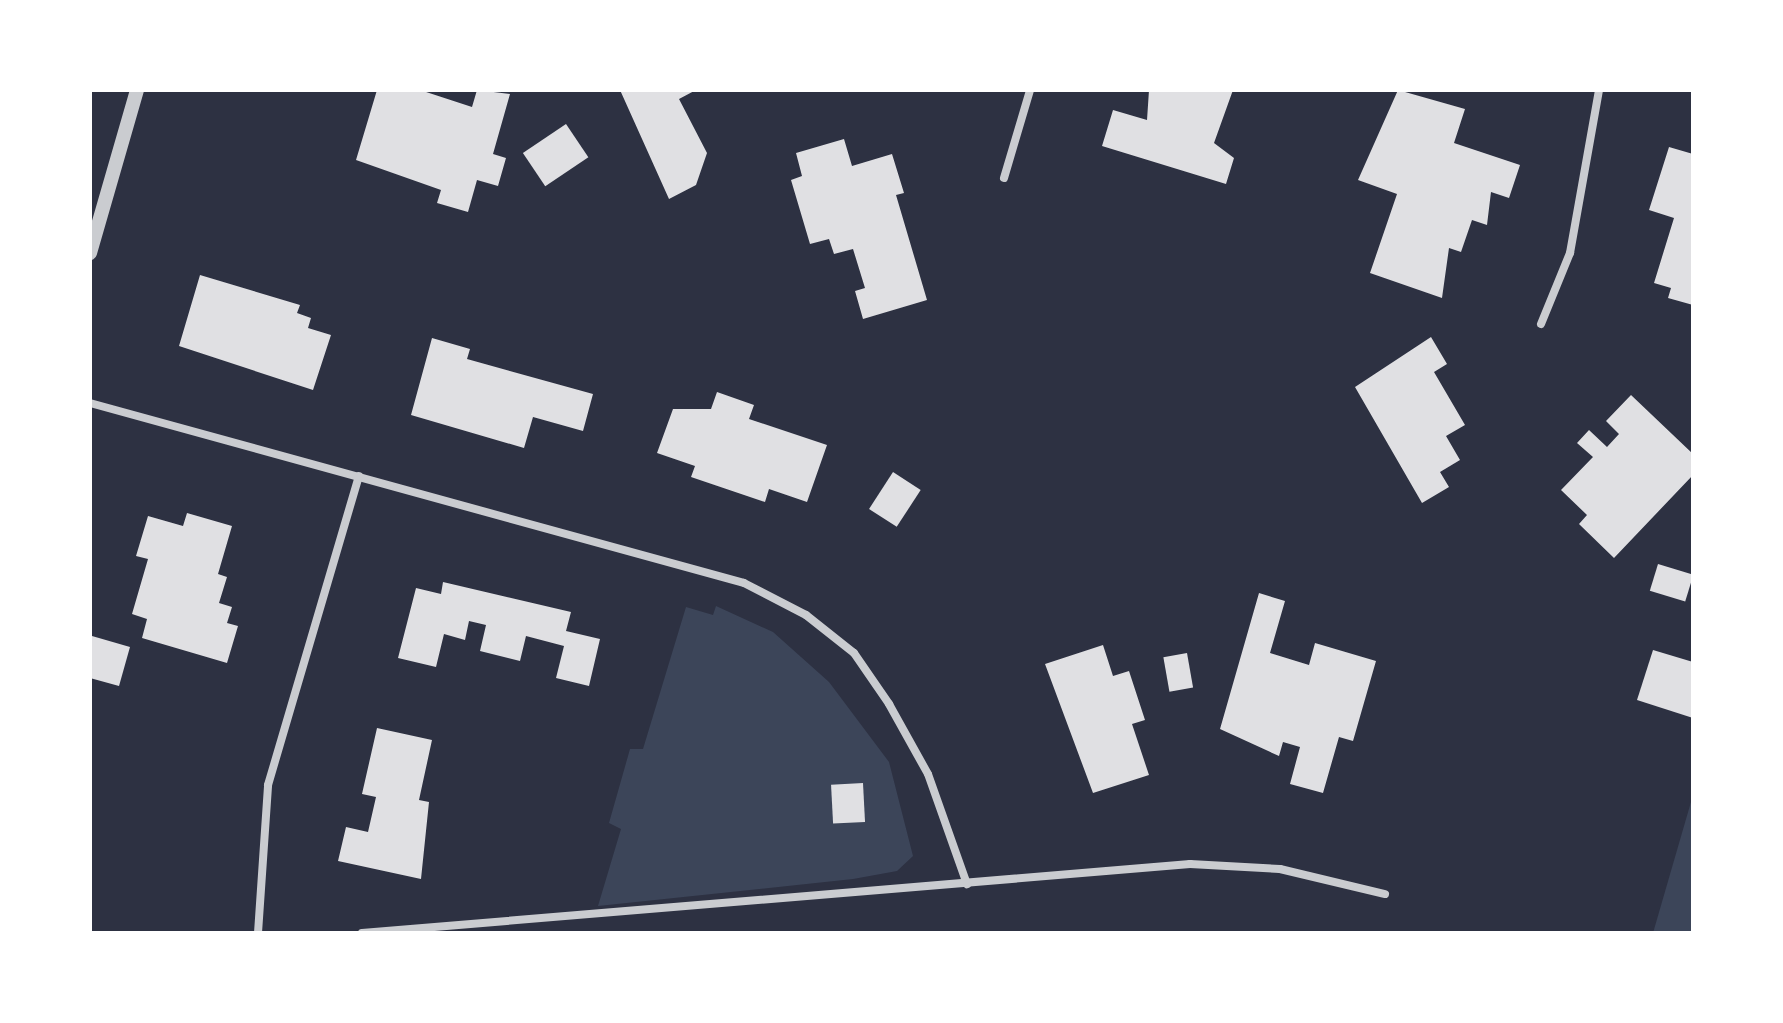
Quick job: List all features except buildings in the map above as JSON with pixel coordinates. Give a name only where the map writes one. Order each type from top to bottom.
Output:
[{"type":"street","points":[[90,253],[137,90]]},
{"type":"street","points":[[1004,178],[1030,90]]},
{"type":"street","points":[[1541,324],[1570,253],[1599,90]]},
{"type":"street","points":[[90,403],[744,583],[806,615],[854,653],[889,704],[928,774],[967,884]]},
{"type":"street","points":[[258,933],[268,785],[359,476]]},
{"type":"street","points":[[362,933],[1190,864],[1280,869],[1385,894]]},
{"type":"shaded area","points":[[716,606],[773,632],[829,682],[889,762],[913,856],[897,871],[853,879],[598,906],[621,829],[609,823],[630,749],[643,749],[686,607],[713,615]]},
{"type":"shaded area","points":[[1693,795],[1693,933],[1653,933]]}]
